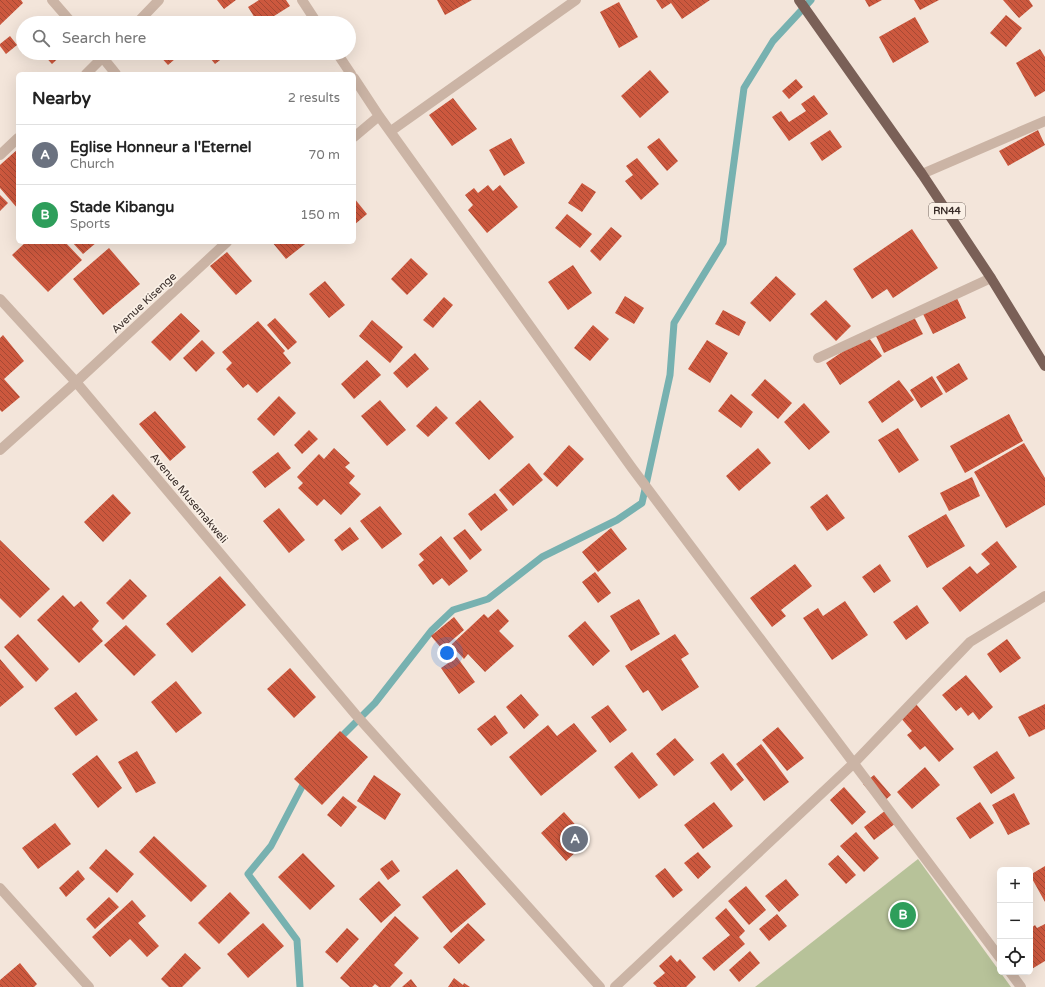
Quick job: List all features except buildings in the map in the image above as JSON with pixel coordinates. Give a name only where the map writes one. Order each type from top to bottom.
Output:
[{"type":"main road","name":"RN44","points":[[800,0],[922,174],[991,278],[1045,366]]},
{"type":"street","points":[[52,0],[66,16]]},
{"type":"street","points":[[144,16],[159,0]]},
{"type":"street","points":[[302,0],[313,16]]},
{"type":"street","points":[[391,131],[576,0]]},
{"type":"street","points":[[88,72],[98,60]]},
{"type":"street","points":[[107,60],[115,72]]},
{"type":"street","points":[[343,60],[351,72]]},
{"type":"street","points":[[356,81],[379,116],[632,468],[997,954]]},
{"type":"street","points":[[356,135],[379,116]]},
{"type":"street","points":[[922,174],[1045,121]]},
{"type":"street","points":[[0,155],[16,140]]},
{"type":"street","name":"Avenue Kisenge","points":[[0,450],[76,382],[225,244]]},
{"type":"street","points":[[818,358],[991,278]]},
{"type":"street","name":"Avenue Musemakweli","points":[[0,299],[76,382],[356,715],[600,987]]},
{"type":"street","points":[[615,987],[854,763],[970,642],[1045,596]]},
{"type":"street","points":[[0,888],[89,987]]},
{"type":"street","points":[[1012,975],[1022,987]]},
{"type":"green space","points":[[918,859],[997,968],[997,975],[1002,975],[1011,987],[755,987]]},
{"type":"waterway","points":[[338,740],[375,703],[432,630],[453,610],[488,599],[542,557],[617,520],[642,503],[670,375],[674,323],[723,243],[744,88],[773,41],[811,0]]},
{"type":"waterway","points":[[300,987],[297,940],[248,874],[271,846],[306,779]]},
{"type":"place","name":"Eglise Honneur a l'Eternel","points":[[575,839]]},
{"type":"place","name":"Stade Kibangu","points":[[903,915]]}]
